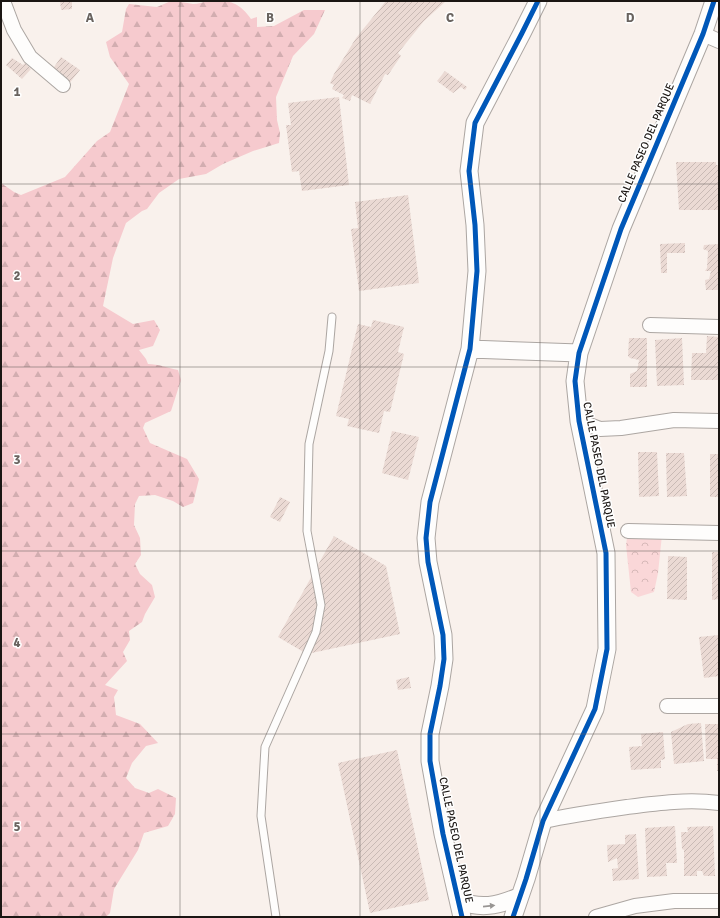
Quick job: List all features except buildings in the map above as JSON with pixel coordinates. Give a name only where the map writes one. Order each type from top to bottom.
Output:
[{"type":"street","points":[[3,1],[14,30],[30,57],[63,85]]},
{"type":"street","name":"CALLE PASEO DEL PARQUE","points":[[461,909],[443,834],[430,761],[430,734],[443,666],[444,634],[428,562],[426,538],[430,502],[470,349],[476,271],[475,225],[469,171],[475,123],[538,1]]},
{"type":"street","name":"CALLE PASEO DEL PARQUE","points":[[513,917],[543,821],[595,709],[607,648],[606,553],[579,421],[575,381],[579,353],[621,229],[703,34],[714,1]]},
{"type":"street","points":[[703,34],[719,40]]},
{"type":"street","points":[[650,325],[719,327]]},
{"type":"street","points":[[470,349],[579,353]]},
{"type":"street","points":[[579,421],[600,429],[621,428],[674,420],[719,421]]},
{"type":"street","points":[[628,531],[719,532]]},
{"type":"street","points":[[667,706],[719,706]]},
{"type":"street","points":[[543,821],[574,814],[673,802],[719,803]]},
{"type":"street","points":[[461,909],[468,905],[484,907],[502,904],[518,897]]},
{"type":"street","points":[[596,917],[635,906],[674,901],[719,901]]},
{"type":"lane","points":[[276,917],[261,816],[265,748],[316,632],[321,605],[307,531],[309,444],[329,351],[332,317]]},
{"type":"green space","points":[[171,1],[193,4],[208,1],[233,3],[247,13],[251,19],[257,17],[257,27],[274,26],[304,10],[325,10],[314,34],[293,56],[276,97],[277,120],[280,133],[279,143],[253,151],[223,164],[206,174],[179,179],[159,193],[147,209],[126,223],[113,258],[103,306],[133,324],[154,320],[160,330],[153,346],[139,350],[148,364],[178,370],[181,380],[171,411],[145,423],[143,428],[150,443],[187,459],[199,479],[193,503],[183,507],[173,501],[155,495],[139,496],[135,504],[134,525],[140,538],[141,555],[135,564],[140,574],[152,585],[155,597],[142,622],[129,631],[130,640],[123,652],[127,661],[105,685],[118,690],[114,697],[116,715],[140,724],[158,743],[146,746],[132,763],[126,778],[135,788],[149,793],[158,789],[176,798],[175,814],[168,826],[144,833],[138,850],[114,889],[110,913],[106,917],[1,917],[1,183],[21,195],[65,177],[97,141],[110,132],[129,84],[110,57],[106,42],[122,32],[126,9],[129,4],[157,7]]},
{"type":"green space","points":[[628,531],[662,535],[658,573],[654,592],[638,597],[631,592],[626,545]]},
{"type":"cycle path","points":[[462,917],[443,834],[430,761],[430,734],[444,659],[443,635],[428,562],[426,538],[430,502],[470,349],[477,271],[475,225],[469,171],[475,123],[538,1]]},
{"type":"cycle path","points":[[513,917],[543,821],[595,709],[607,649],[606,553],[579,421],[575,381],[579,353],[621,229],[703,34],[714,1]]}]
